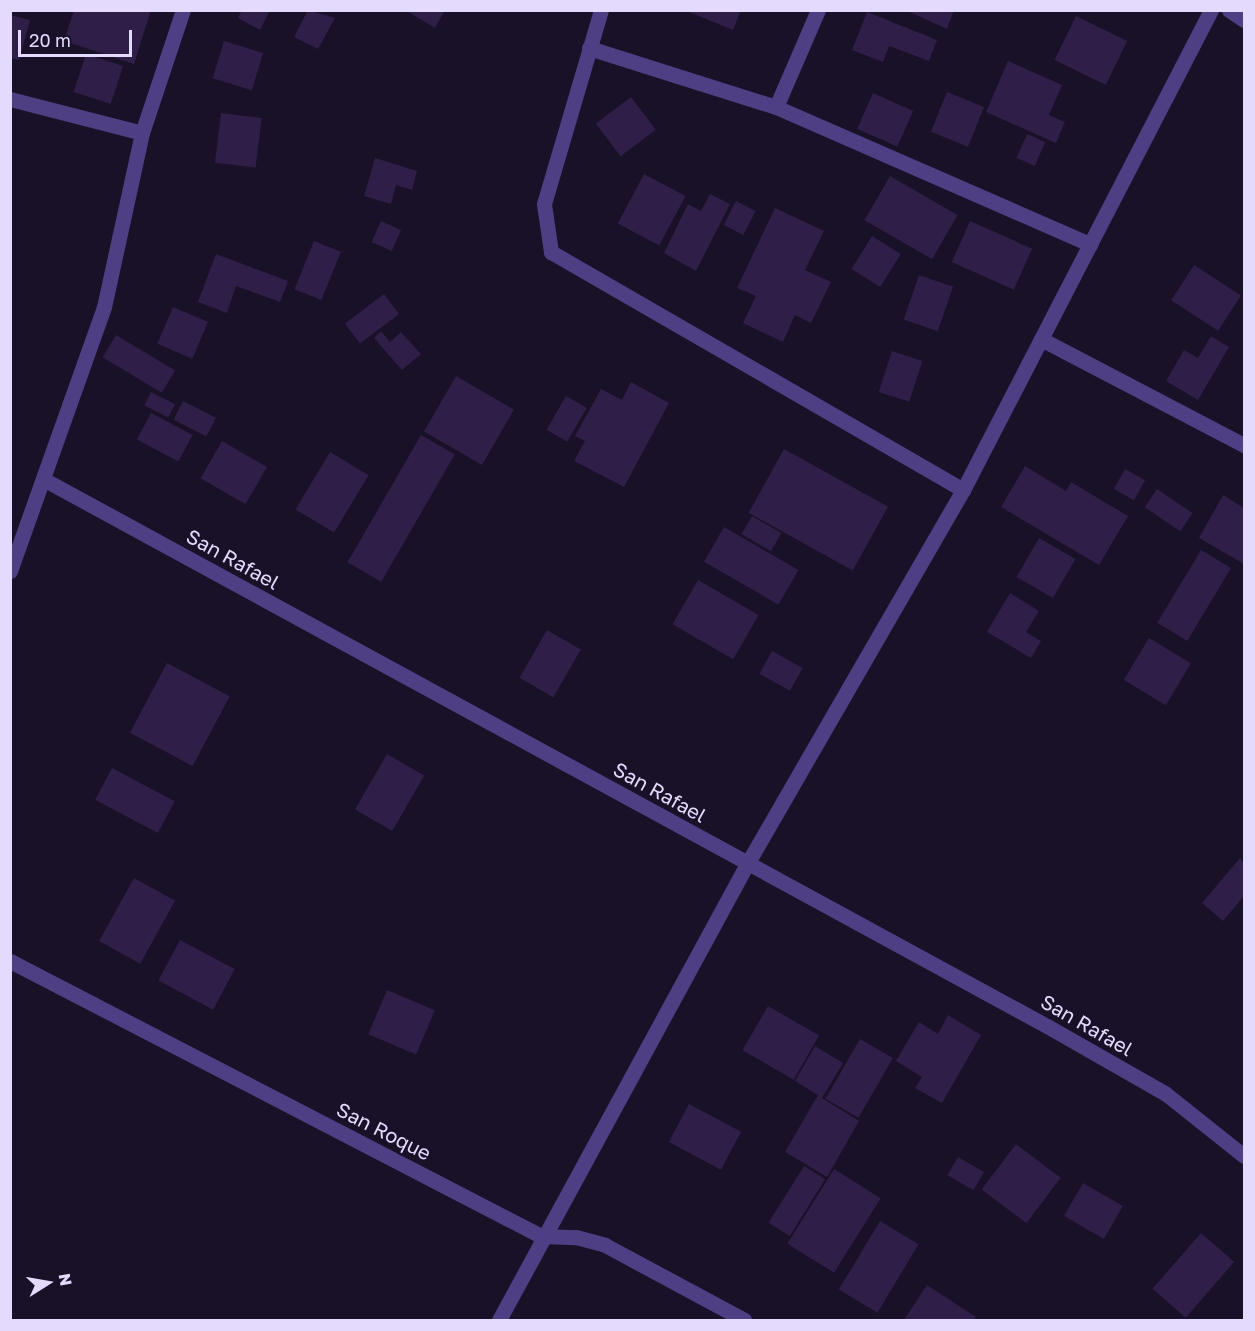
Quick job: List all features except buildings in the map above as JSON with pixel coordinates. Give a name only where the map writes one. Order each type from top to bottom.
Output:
[{"type":"street","points":[[10,571],[45,480],[104,306],[142,133],[183,10]]},
{"type":"street","points":[[776,107],[818,10]]},
{"type":"street","points":[[499,1320],[541,1236],[747,864],[963,490],[1211,10]]},
{"type":"street","points":[[1229,10],[1245,20]]},
{"type":"street","points":[[598,12],[590,48],[544,204],[551,252],[963,490]]},
{"type":"street","points":[[590,48],[776,107],[1090,244]]},
{"type":"street","points":[[10,99],[142,133]]},
{"type":"street","points":[[1041,339],[1245,445]]},
{"type":"street","name":"San Rafael","points":[[45,480],[1166,1094],[1245,1156]]},
{"type":"street","name":"San Roque","points":[[10,961],[541,1236],[605,1245],[744,1320]]}]
